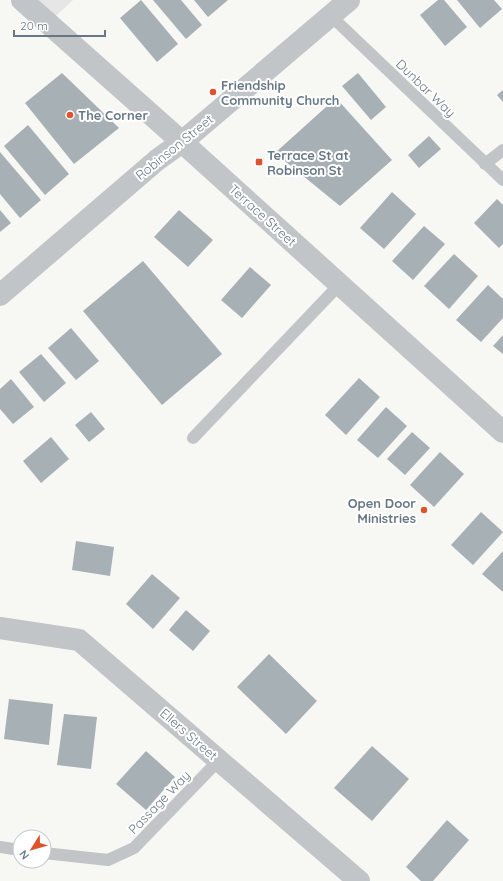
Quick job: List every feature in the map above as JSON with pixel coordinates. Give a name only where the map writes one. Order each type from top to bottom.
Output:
[{"type":"street","name":"Terrace Street","points":[[22,0],[182,142],[503,432]]},
{"type":"street","name":"Robinson Street","points":[[0,295],[157,160],[182,142],[349,0]]},
{"type":"street","name":"Ellers Street","points":[[0,628],[79,640],[359,881]]},
{"type":"lane","name":"Dunbar Way","points":[[330,16],[503,180]]},
{"type":"lane","points":[[485,164],[503,150]]},
{"type":"lane","points":[[193,438],[340,284]]},
{"type":"lane","name":"Passage Way","points":[[52,854],[108,860],[134,848],[219,760]]},
{"type":"lane","points":[[0,847],[12,849]]},
{"type":"shaded area","points":[[23,0],[73,0],[48,23]]},
{"type":"building","points":[[141,0],[178,44],[157,62],[120,18]]},
{"type":"building","points":[[153,0],[181,0],[202,25],[186,39]]},
{"type":"building","points":[[194,0],[228,0],[208,17]]},
{"type":"building","points":[[438,0],[444,0],[467,27],[445,46],[420,15]]},
{"type":"building","points":[[457,0],[494,0],[502,9],[480,28]]},
{"type":"building","name":"The Corner","points":[[62,73],[119,128],[74,164],[25,103]]},
{"type":"building","points":[[358,73],[386,107],[371,120],[342,86]]},
{"type":"building","points":[[503,90],[503,102],[497,95]]},
{"type":"building","points":[[336,98],[392,160],[340,206],[275,153]]},
{"type":"building","points":[[28,125],[69,174],[45,195],[4,146]]},
{"type":"building","points":[[429,136],[441,149],[419,168],[408,155]]},
{"type":"building","points":[[0,152],[41,200],[20,218],[0,194]]},
{"type":"building","points":[[392,192],[416,214],[384,249],[360,228]]},
{"type":"building","points":[[497,199],[503,205],[503,244],[499,248],[474,223]]},
{"type":"building","points":[[0,210],[11,223],[0,232]]},
{"type":"building","points":[[179,210],[213,240],[188,267],[154,237]]},
{"type":"building","points":[[424,226],[445,244],[413,280],[392,261]]},
{"type":"building","points":[[454,254],[478,276],[449,309],[424,286]]},
{"type":"building","points":[[143,261],[222,354],[162,405],[83,311]]},
{"type":"building","points":[[250,267],[271,285],[242,318],[221,300]]},
{"type":"building","points":[[488,285],[503,299],[503,318],[481,342],[456,320]]},
{"type":"building","points":[[71,328],[99,361],[76,380],[48,348]]},
{"type":"building","points":[[503,335],[503,354],[493,346]]},
{"type":"building","points":[[41,354],[66,383],[44,402],[19,372]]},
{"type":"building","points":[[359,378],[380,397],[346,435],[325,415]]},
{"type":"building","points":[[11,379],[34,407],[13,424],[0,409],[0,389]]},
{"type":"building","points":[[386,407],[407,426],[378,458],[357,440]]},
{"type":"building","points":[[91,412],[105,429],[89,442],[75,425]]},
{"type":"building","points":[[412,432],[430,448],[405,475],[387,459]]},
{"type":"building","points":[[51,437],[69,459],[41,483],[23,461]]},
{"type":"building","points":[[440,452],[464,474],[434,507],[410,485]]},
{"type":"building","points":[[481,512],[503,532],[473,565],[451,545]]},
{"type":"building","points":[[76,541],[114,547],[110,576],[72,570]]},
{"type":"building","points":[[503,551],[503,592],[482,574]]},
{"type":"building","points":[[152,574],[180,598],[153,629],[126,604]]},
{"type":"building","points":[[186,610],[210,631],[193,651],[169,630]]},
{"type":"building","points":[[269,654],[317,701],[286,734],[237,687]]},
{"type":"building","points":[[9,699],[53,704],[49,745],[4,739]]},
{"type":"building","points":[[64,714],[97,717],[91,769],[57,765]]},
{"type":"building","points":[[372,746],[409,779],[372,821],[334,788]]},
{"type":"building","points":[[146,751],[175,777],[146,810],[116,784]]},
{"type":"building","points":[[447,820],[469,840],[433,881],[421,881],[406,867]]},
{"type":"place","name":"Friendship Community Church","points":[[213,92]]},
{"type":"place","name":"The Corner","points":[[70,115]]},
{"type":"place","name":"Terrace St at Robinson St","points":[[259,162]]},
{"type":"place","name":"Open Door Ministries","points":[[424,510]]}]
